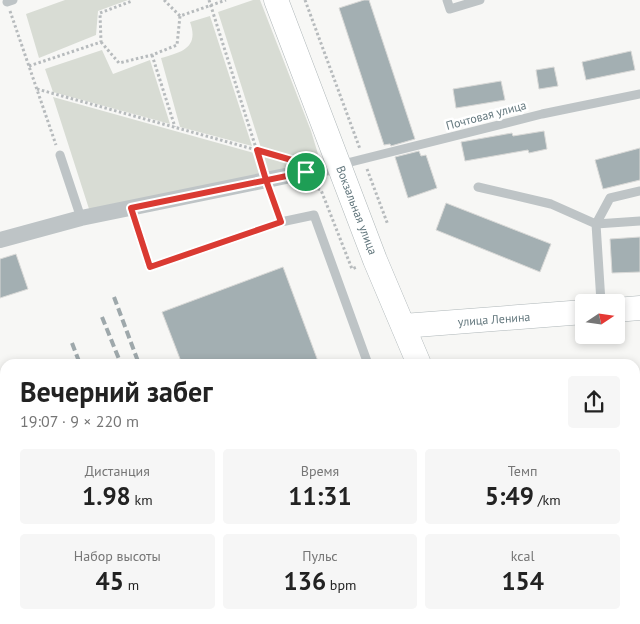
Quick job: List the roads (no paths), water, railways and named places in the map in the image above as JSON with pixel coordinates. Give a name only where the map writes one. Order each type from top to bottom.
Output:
[{"type":"main road","name":"Вокзальная улица","points":[[276,0],[375,260],[417,359]]},
{"type":"main road","points":[[625,309],[640,308]]},
{"type":"main road","name":"улица Ленина","points":[[403,326],[575,313]]},
{"type":"street","points":[[0,240],[81,218],[339,164]]},
{"type":"lane","points":[[447,0],[450,9],[480,0]]},
{"type":"lane","name":"Почтовая улица","points":[[339,164],[542,114],[640,94]]},
{"type":"lane","points":[[60,155],[81,218]]},
{"type":"lane","points":[[478,187],[551,204],[596,224],[640,221]]},
{"type":"lane","points":[[600,294],[596,224],[610,198],[640,191]]},
{"type":"lane","points":[[131,208],[150,267],[281,222],[314,215],[366,359]]},
{"type":"railway","points":[[114,297],[137,359]]},
{"type":"railway","points":[[102,317],[119,359]]},
{"type":"railway","points":[[72,343],[78,359]]}]
